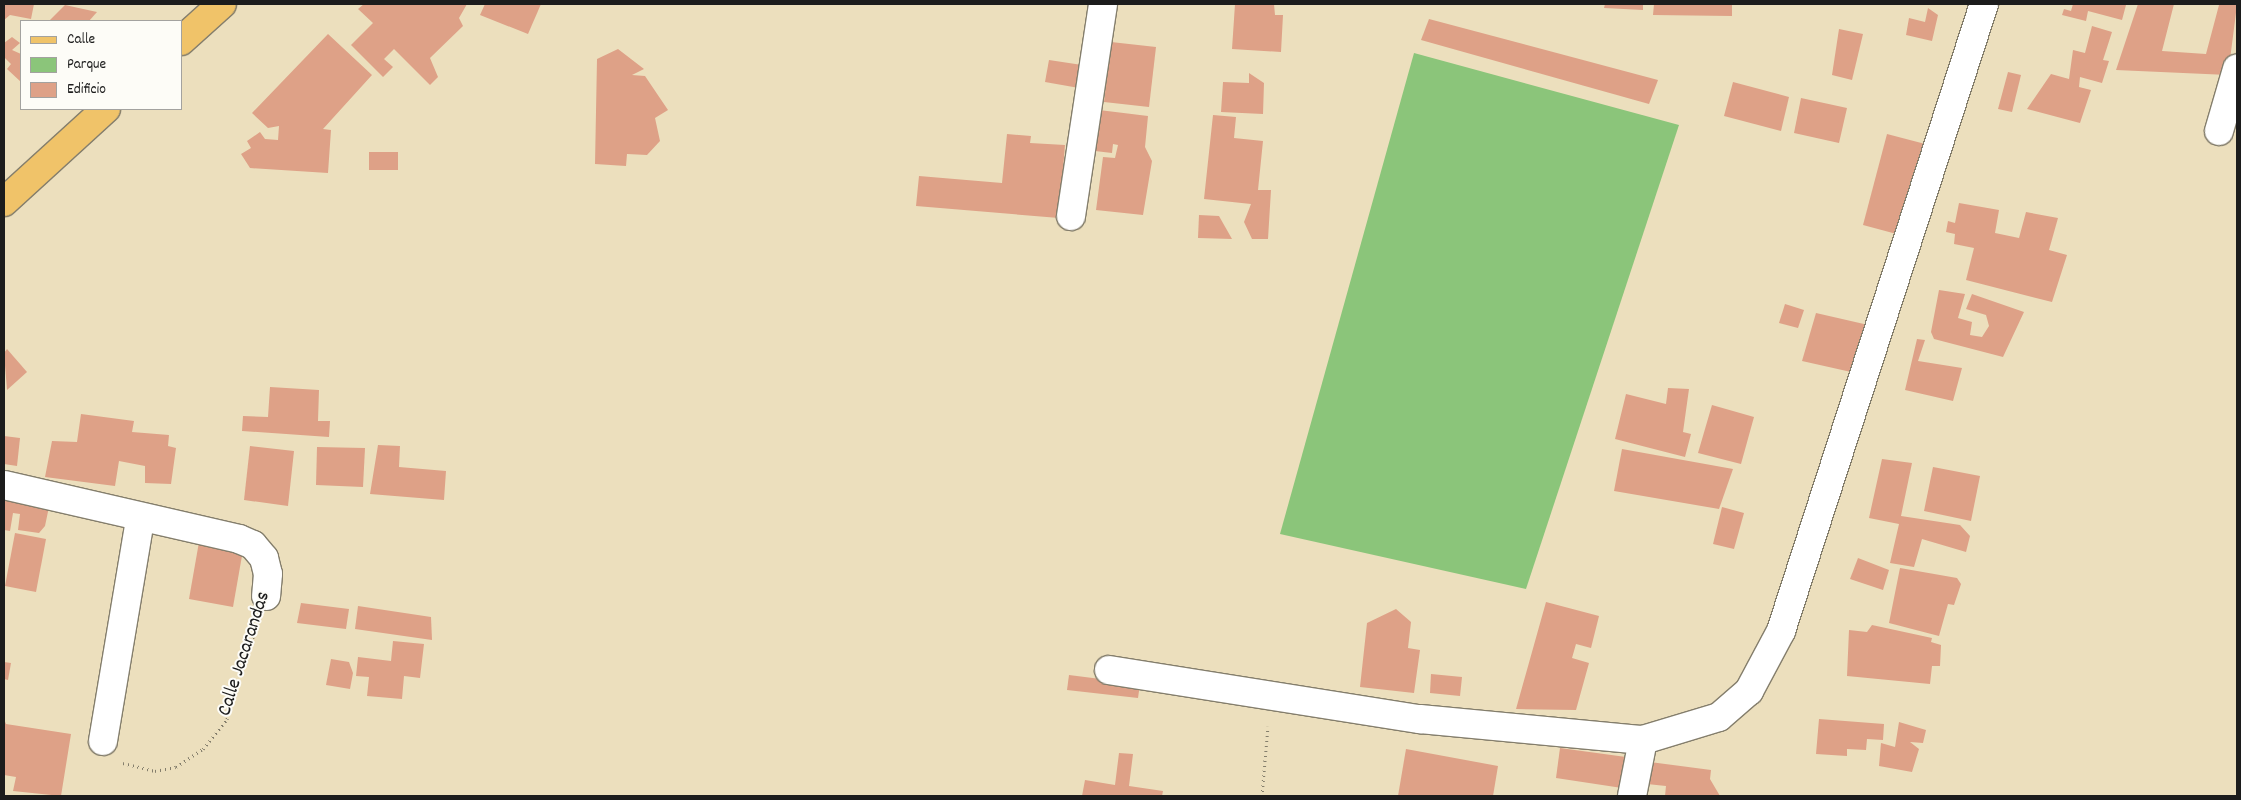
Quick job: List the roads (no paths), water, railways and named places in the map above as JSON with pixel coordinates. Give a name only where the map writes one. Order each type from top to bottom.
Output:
[{"type":"main road","points":[[182,40],[222,4]]},
{"type":"main road","points":[[4,202],[105,110]]},
{"type":"street","points":[[1071,216],[1103,4]]},
{"type":"street","points":[[1109,670],[1420,719],[1643,740],[1719,717],[1749,691],[1781,631],[1984,4]]},
{"type":"street","points":[[2219,131],[2237,70]]},
{"type":"street","name":"Calle Jacarandas","points":[[4,485],[140,519],[252,544],[264,558],[268,574],[266,596]]},
{"type":"street","points":[[103,741],[140,519]]},
{"type":"street","points":[[1632,796],[1643,740]]}]
